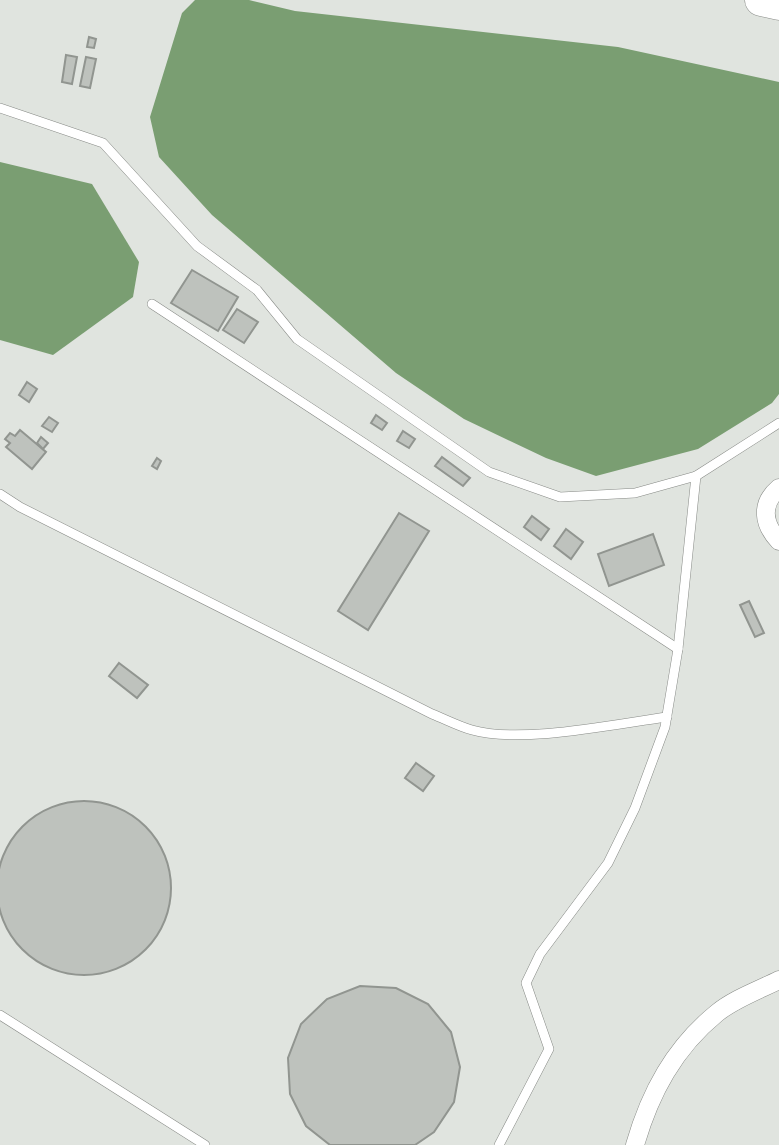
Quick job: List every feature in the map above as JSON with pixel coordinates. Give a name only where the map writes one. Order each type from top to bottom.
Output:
[{"type":"highway","points":[[761,0],[779,4]]},
{"type":"street","points":[[779,488],[769,496],[765,512],[767,529],[779,541]]},
{"type":"street","points":[[635,1145],[644,1114],[671,1060],[718,1012],[779,980]]},
{"type":"lane","points":[[0,108],[103,143],[197,246],[257,290],[297,339],[489,472],[560,497],[635,493],[696,475],[779,424]]},
{"type":"lane","points":[[152,304],[678,649]]},
{"type":"lane","points":[[499,1145],[549,1049],[526,983],[540,954],[608,863],[635,807],[667,717],[678,649],[696,475]]},
{"type":"lane","points":[[0,494],[20,507],[432,714],[474,731],[520,734],[563,732],[667,717]]},
{"type":"lane","points":[[0,1015],[205,1145]]},
{"type":"shaded area","points":[[195,0],[249,0],[295,11],[618,47],[779,82],[779,394],[772,403],[698,449],[596,476],[546,458],[464,419],[396,373],[212,215],[159,157],[150,117],[182,13]]},
{"type":"shaded area","points":[[0,162],[92,184],[139,262],[133,297],[53,355],[0,340]]},
{"type":"building","points":[[89,37],[96,39],[94,48],[87,47]]},
{"type":"building","points":[[66,55],[77,57],[72,84],[62,82]]},
{"type":"building","points":[[86,57],[96,59],[90,88],[80,86]]},
{"type":"building","points":[[192,270],[238,297],[218,331],[171,303]]},
{"type":"building","points":[[237,309],[258,322],[244,343],[223,330]]},
{"type":"building","points":[[27,382],[37,389],[29,402],[19,395]]},
{"type":"building","points":[[376,415],[387,423],[382,430],[371,423]]},
{"type":"building","points":[[49,417],[58,423],[52,432],[42,426]]},
{"type":"building","points":[[20,430],[46,452],[32,469],[6,447],[10,443],[5,439],[10,433],[15,436]]},
{"type":"building","points":[[403,431],[415,439],[409,448],[397,441]]},
{"type":"building","points":[[41,437],[48,443],[43,449],[37,443]]},
{"type":"building","points":[[442,457],[470,478],[463,486],[435,466]]},
{"type":"building","points":[[157,458],[161,461],[157,469],[152,466]]},
{"type":"building","points":[[399,513],[429,531],[368,630],[338,611]]},
{"type":"building","points":[[532,516],[549,529],[541,540],[524,527]]},
{"type":"building","points":[[566,529],[583,542],[571,559],[554,546]]},
{"type":"building","points":[[653,534],[664,565],[609,586],[598,554]]},
{"type":"building","points":[[749,601],[764,633],[755,637],[740,605]]},
{"type":"building","points":[[119,663],[148,685],[137,698],[109,676]]},
{"type":"building","points":[[416,763],[434,776],[423,791],[405,778]]},
{"type":"building","points":[[84,801],[117,807],[146,826],[165,855],[171,888],[165,921],[146,950],[117,969],[84,975],[51,969],[22,950],[3,921],[-3,888],[3,855],[22,826],[51,807]]},
{"type":"building","points":[[360,986],[396,988],[428,1004],[451,1032],[460,1067],[454,1102],[434,1132],[415,1145],[330,1145],[306,1126],[290,1094],[288,1058],[301,1024],[327,999]]}]
